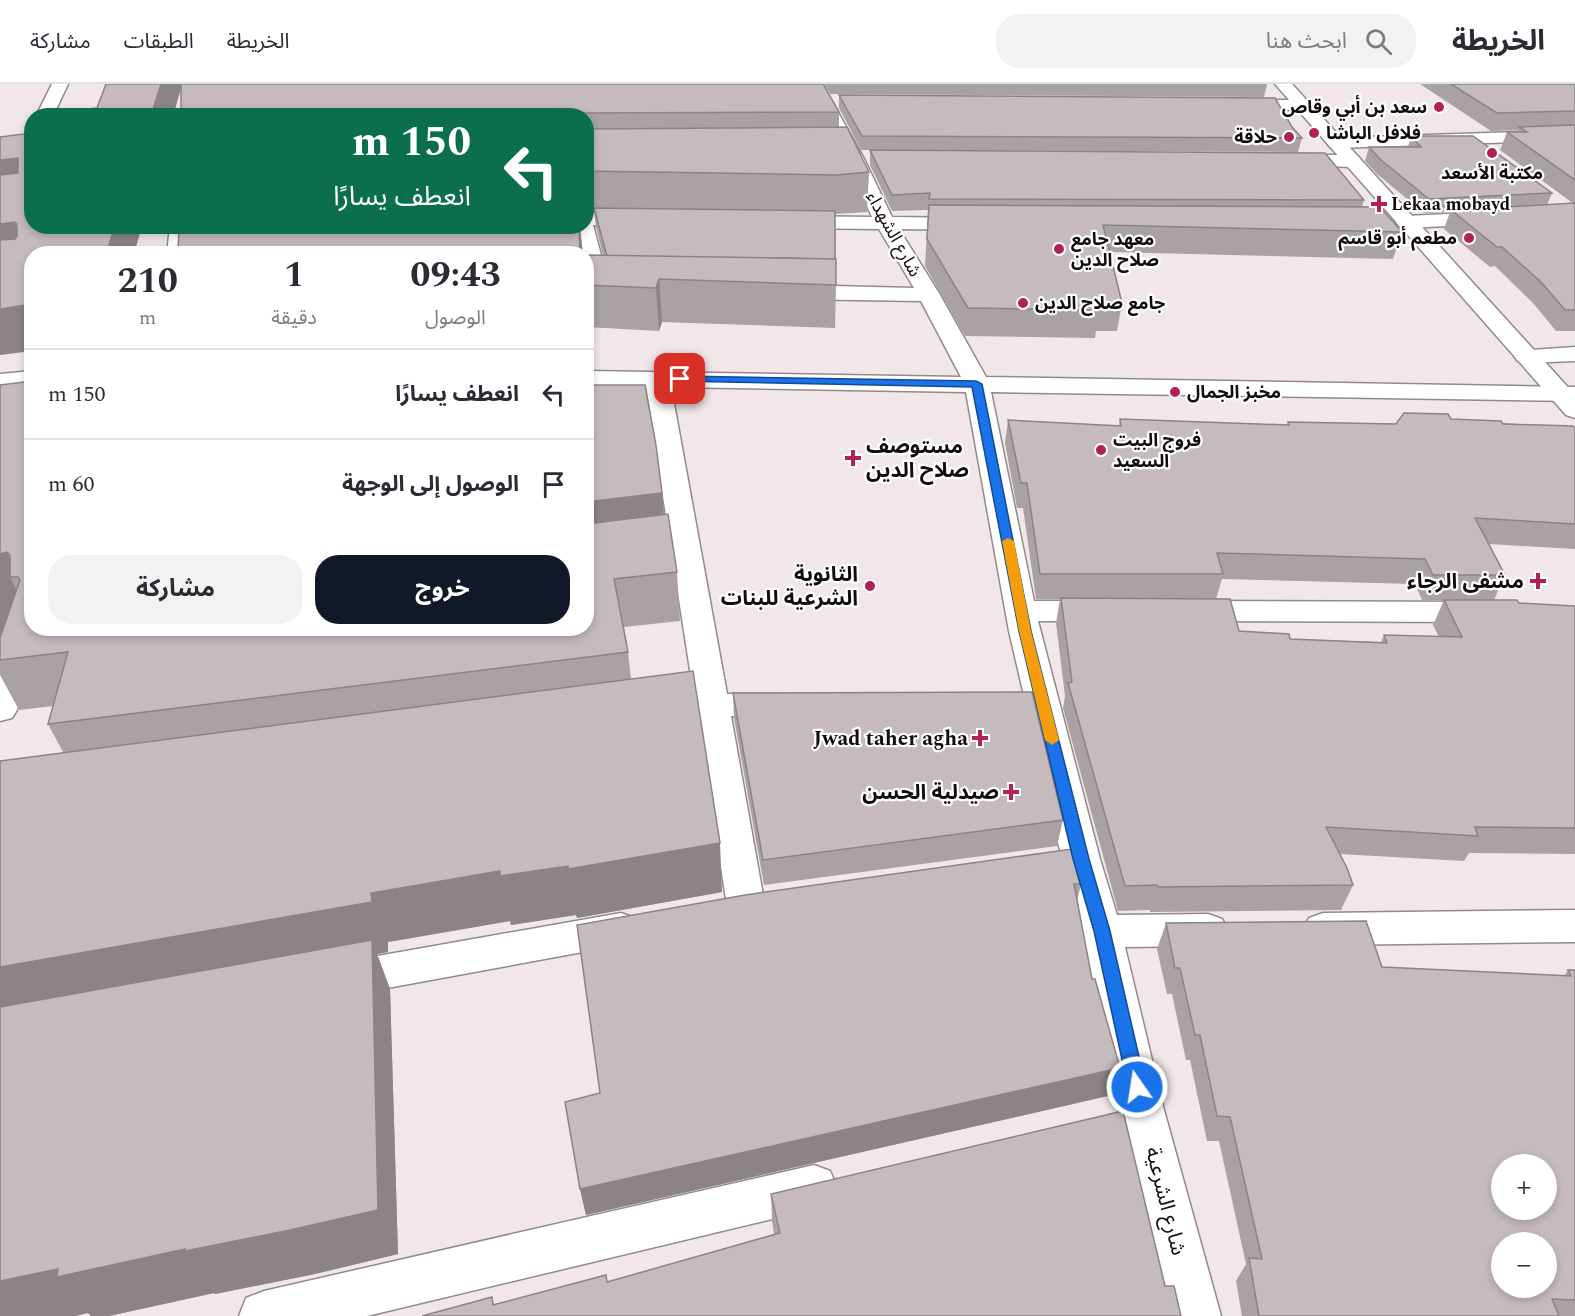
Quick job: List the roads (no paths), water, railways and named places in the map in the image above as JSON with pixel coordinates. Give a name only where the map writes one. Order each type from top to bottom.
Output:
[{"type":"street","points":[[48,108],[60,84]]},
{"type":"street","points":[[1283,84],[1526,356],[1570,400]]},
{"type":"street","points":[[800,101],[819,93],[848,102]]},
{"type":"street","name":"شارع الشهداء","points":[[819,93],[854,157],[885,223],[929,295],[976,384]]},
{"type":"street","points":[[1218,104],[1302,105]]},
{"type":"street","points":[[1336,143],[1575,135]]},
{"type":"street","points":[[1469,139],[1497,159]]},
{"type":"street","points":[[831,157],[878,158]]},
{"type":"street","points":[[1269,160],[1352,161]]},
{"type":"street","points":[[1544,194],[1574,215]]},
{"type":"street","points":[[1385,225],[1574,215]]},
{"type":"street","points":[[594,219],[658,220]]},
{"type":"street","points":[[766,222],[993,224]]},
{"type":"street","points":[[594,289],[622,289]]},
{"type":"street","points":[[776,292],[929,295]]},
{"type":"street","points":[[1526,356],[1575,354]]},
{"type":"street","points":[[594,378],[976,384],[1570,400]]},
{"type":"street","points":[[0,381],[24,379]]},
{"type":"street","points":[[657,379],[675,551],[712,705],[746,907]]},
{"type":"street","name":"شارع الشرعية","points":[[976,384],[1022,611],[1025,704],[1064,862],[1102,931],[1125,1114],[1196,1316]]},
{"type":"street","points":[[1022,611],[1128,611]]},
{"type":"street","points":[[1163,611],[1504,612]]},
{"type":"street","points":[[0,710],[28,636]]},
{"type":"street","points":[[629,716],[712,705],[807,705]]},
{"type":"street","points":[[303,986],[653,923]]},
{"type":"street","points":[[1291,929],[1575,926]]},
{"type":"street","points":[[1102,931],[1244,929]]},
{"type":"street","points":[[264,1316],[854,1178]]},
{"type":"place","name":"سعد بن أبي وقاص","points":[[1439,107]]},
{"type":"place","name":"فلافل الباشا","points":[[1314,133]]},
{"type":"place","name":"حلاقة","points":[[1289,137]]},
{"type":"place","name":"مكتبة الأسعد","points":[[1492,153]]},
{"type":"place","name":"Lekaa mobayd","points":[[1379,204]]},
{"type":"place","name":"مطعم أبو قاسم","points":[[1469,238]]},
{"type":"place","name":"معهد جامع صلاح الدين","points":[[1059,249]]},
{"type":"place","name":"جامع صلاح الدين","points":[[1023,303]]},
{"type":"place","name":"مخبز الجمال","points":[[1175,392]]},
{"type":"place","name":"فروج البيت السعيد","points":[[1101,450]]},
{"type":"place","name":"مستوصف صلاح الدين","points":[[853,458]]},
{"type":"place","name":"مشفى الرجاء","points":[[1538,581]]},
{"type":"place","name":"الثانوية الشرعية للبنات","points":[[870,586]]},
{"type":"place","name":"Jwad taher agha","points":[[980,738]]},
{"type":"place","name":"صيدلية الحسن","points":[[1011,792]]}]
